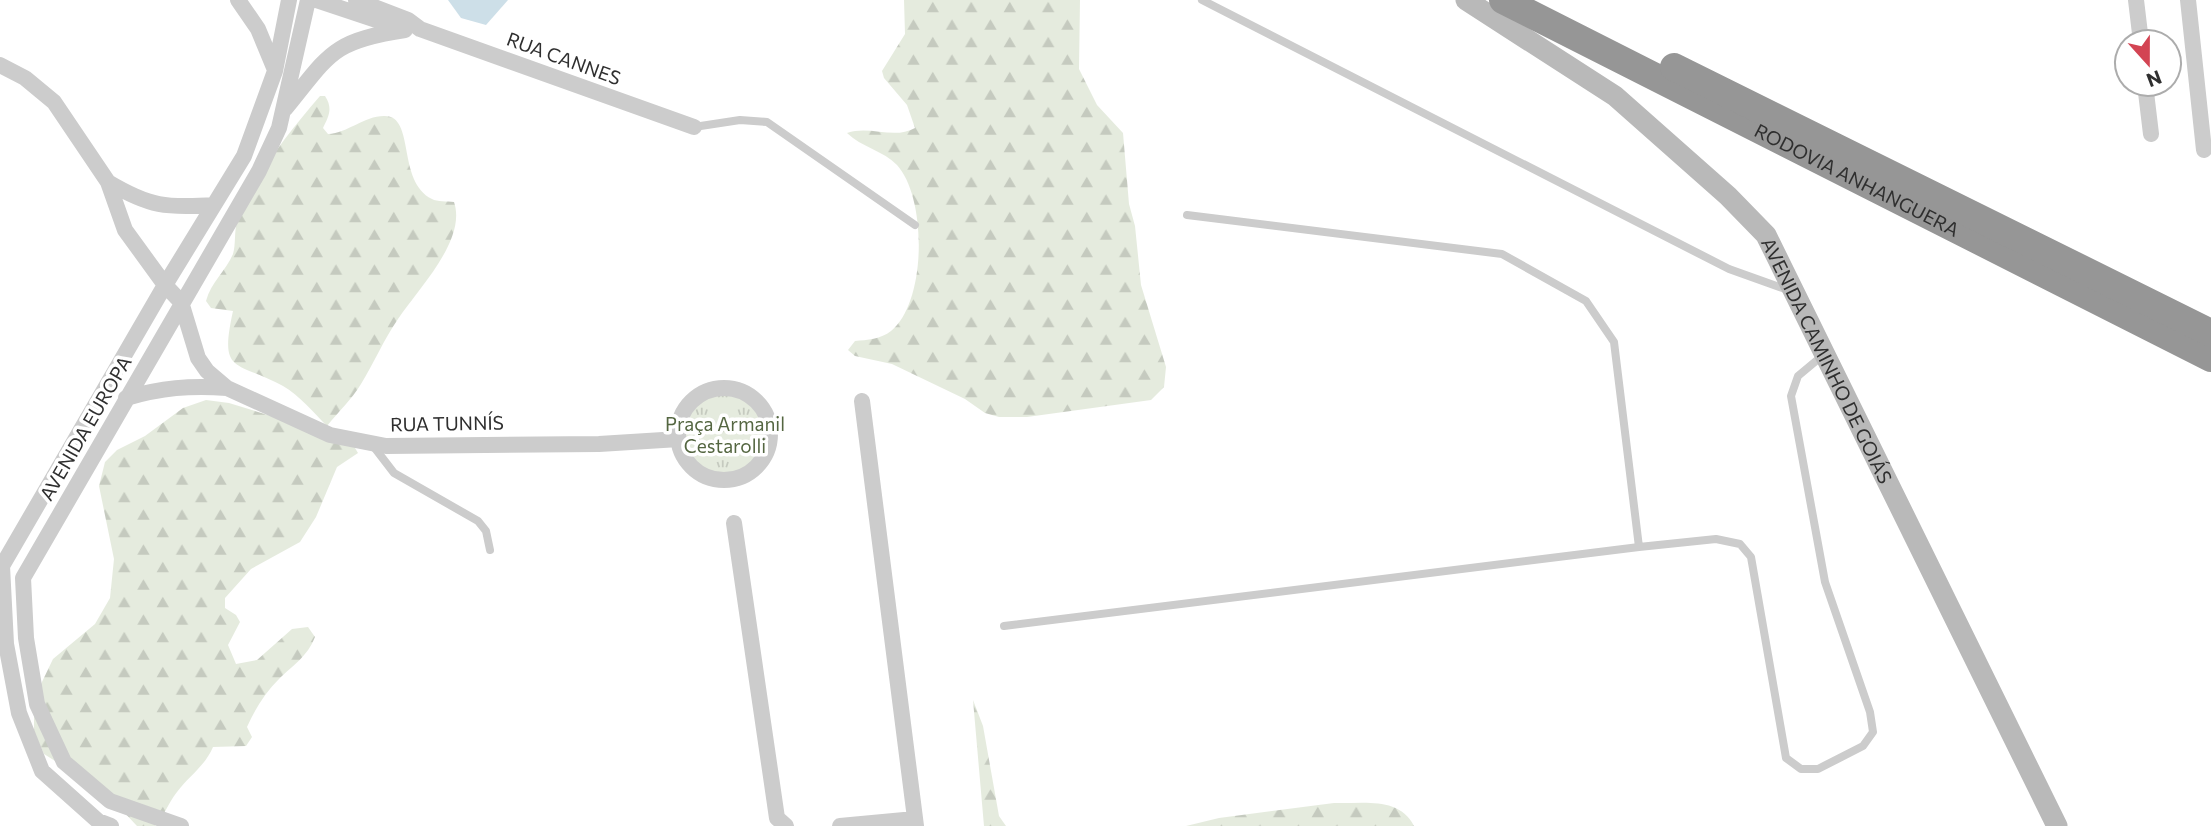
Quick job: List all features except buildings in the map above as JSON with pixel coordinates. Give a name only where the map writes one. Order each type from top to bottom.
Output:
[{"type":"highway","name":"RODOVIA ANHANGUERA","points":[[1503,0],[2211,358]]},
{"type":"highway","name":"RODOVIA ANHANGUERA","points":[[1545,0],[2211,333]]},
{"type":"main road","name":"AVENIDA CAMINHO DE GOIÁS","points":[[1466,0],[1615,96],[1728,196],[1766,235],[2057,826]]},
{"type":"street","points":[[238,0],[258,29],[275,71],[283,110]]},
{"type":"street","name":"AVENIDA EUROPA","points":[[1,565],[244,156],[275,71],[289,0]]},
{"type":"street","name":"AVENIDA EUROPA","points":[[23,578],[259,171],[279,128],[307,0]]},
{"type":"street","name":"RUA CANNES","points":[[316,0],[411,26],[694,127]]},
{"type":"street","name":"RUA CANNES","points":[[356,0],[411,26]]},
{"type":"street","points":[[384,0],[411,26]]},
{"type":"street","points":[[2136,0],[2139,28]]},
{"type":"street","points":[[2188,0],[2204,150]]},
{"type":"street","points":[[283,110],[335,50],[365,36],[411,26]]},
{"type":"street","points":[[0,65],[25,78],[54,102],[108,182],[125,230],[165,285],[181,302],[198,358],[207,371],[227,388]]},
{"type":"street","points":[[2147,98],[2151,134]]},
{"type":"street","points":[[108,182],[140,201],[156,205],[214,205]]},
{"type":"street","points":[[126,398],[164,387],[193,385],[227,388]]},
{"type":"street","name":"RUA TUNNÍS","points":[[227,388],[330,436],[386,446],[599,444],[679,439]]},
{"type":"street","points":[[723,388],[752,397],[769,421],[771,436],[763,457],[748,474],[718,480],[692,466],[679,439],[685,410],[695,399],[708,391],[723,388]]},
{"type":"street","points":[[840,826],[915,823],[862,401]]},
{"type":"street","points":[[734,523],[777,818],[786,826]]},
{"type":"street","points":[[1,565],[23,578],[26,638],[37,704],[64,762],[110,801],[181,826]]},
{"type":"street","points":[[1,565],[6,643],[19,713],[42,771],[98,821],[111,826]]},
{"type":"lane","points":[[1202,0],[1729,269],[1796,293]]},
{"type":"lane","points":[[694,127],[740,120],[767,122],[915,225]]},
{"type":"lane","points":[[1187,215],[1502,254],[1586,301],[1614,342],[1639,547]]},
{"type":"lane","points":[[1004,626],[1716,539],[1740,544],[1751,557],[1786,758],[1801,769],[1818,769],[1863,746],[1873,732],[1870,712],[1825,582],[1791,396],[1798,376],[1825,354]]},
{"type":"lane","points":[[372,444],[394,473],[478,521],[486,531],[490,550]]},
{"type":"green space","points":[[904,0],[1080,0],[1079,69],[1097,105],[1123,133],[1129,204],[1135,226],[1141,285],[1166,367],[1164,387],[1151,400],[1027,417],[999,417],[985,413],[965,399],[892,364],[855,356],[848,350],[855,341],[869,340],[891,331],[903,317],[917,274],[918,224],[907,180],[892,160],[847,133],[899,133],[915,128],[907,105],[884,78],[882,71],[905,34]]},
{"type":"green space","points":[[320,96],[325,96],[329,104],[323,128],[328,134],[377,117],[394,119],[400,126],[409,165],[421,190],[434,200],[454,202],[456,217],[454,232],[438,264],[393,327],[357,390],[327,426],[289,390],[235,363],[228,346],[233,311],[211,308],[206,301],[211,288],[233,254],[237,222],[253,188],[284,140]]},
{"type":"green space","name":"Praça Armanil Cestarolli","points":[[725,393],[741,397],[754,405],[762,418],[766,434],[762,450],[754,463],[741,471],[725,475],[709,471],[696,463],[688,450],[684,434],[688,418],[696,405],[709,397]]},
{"type":"green space","points":[[206,400],[229,403],[342,438],[352,443],[358,453],[337,467],[316,517],[300,542],[251,569],[225,598],[225,608],[236,615],[240,622],[228,645],[236,664],[257,660],[292,629],[308,627],[315,637],[312,644],[274,684],[253,714],[247,727],[252,737],[246,746],[213,747],[174,796],[155,826],[137,826],[106,793],[44,754],[34,733],[34,712],[41,684],[53,659],[95,624],[110,598],[114,559],[99,486],[105,462],[117,450],[145,436],[183,408]]},
{"type":"green space","points":[[973,700],[983,726],[999,816],[1006,826],[984,826]]},
{"type":"green space","points":[[1334,803],[1390,806],[1407,816],[1414,826],[1186,826],[1219,818]]},
{"type":"shaded area","points":[[448,0],[508,0],[486,25],[461,18]]}]
